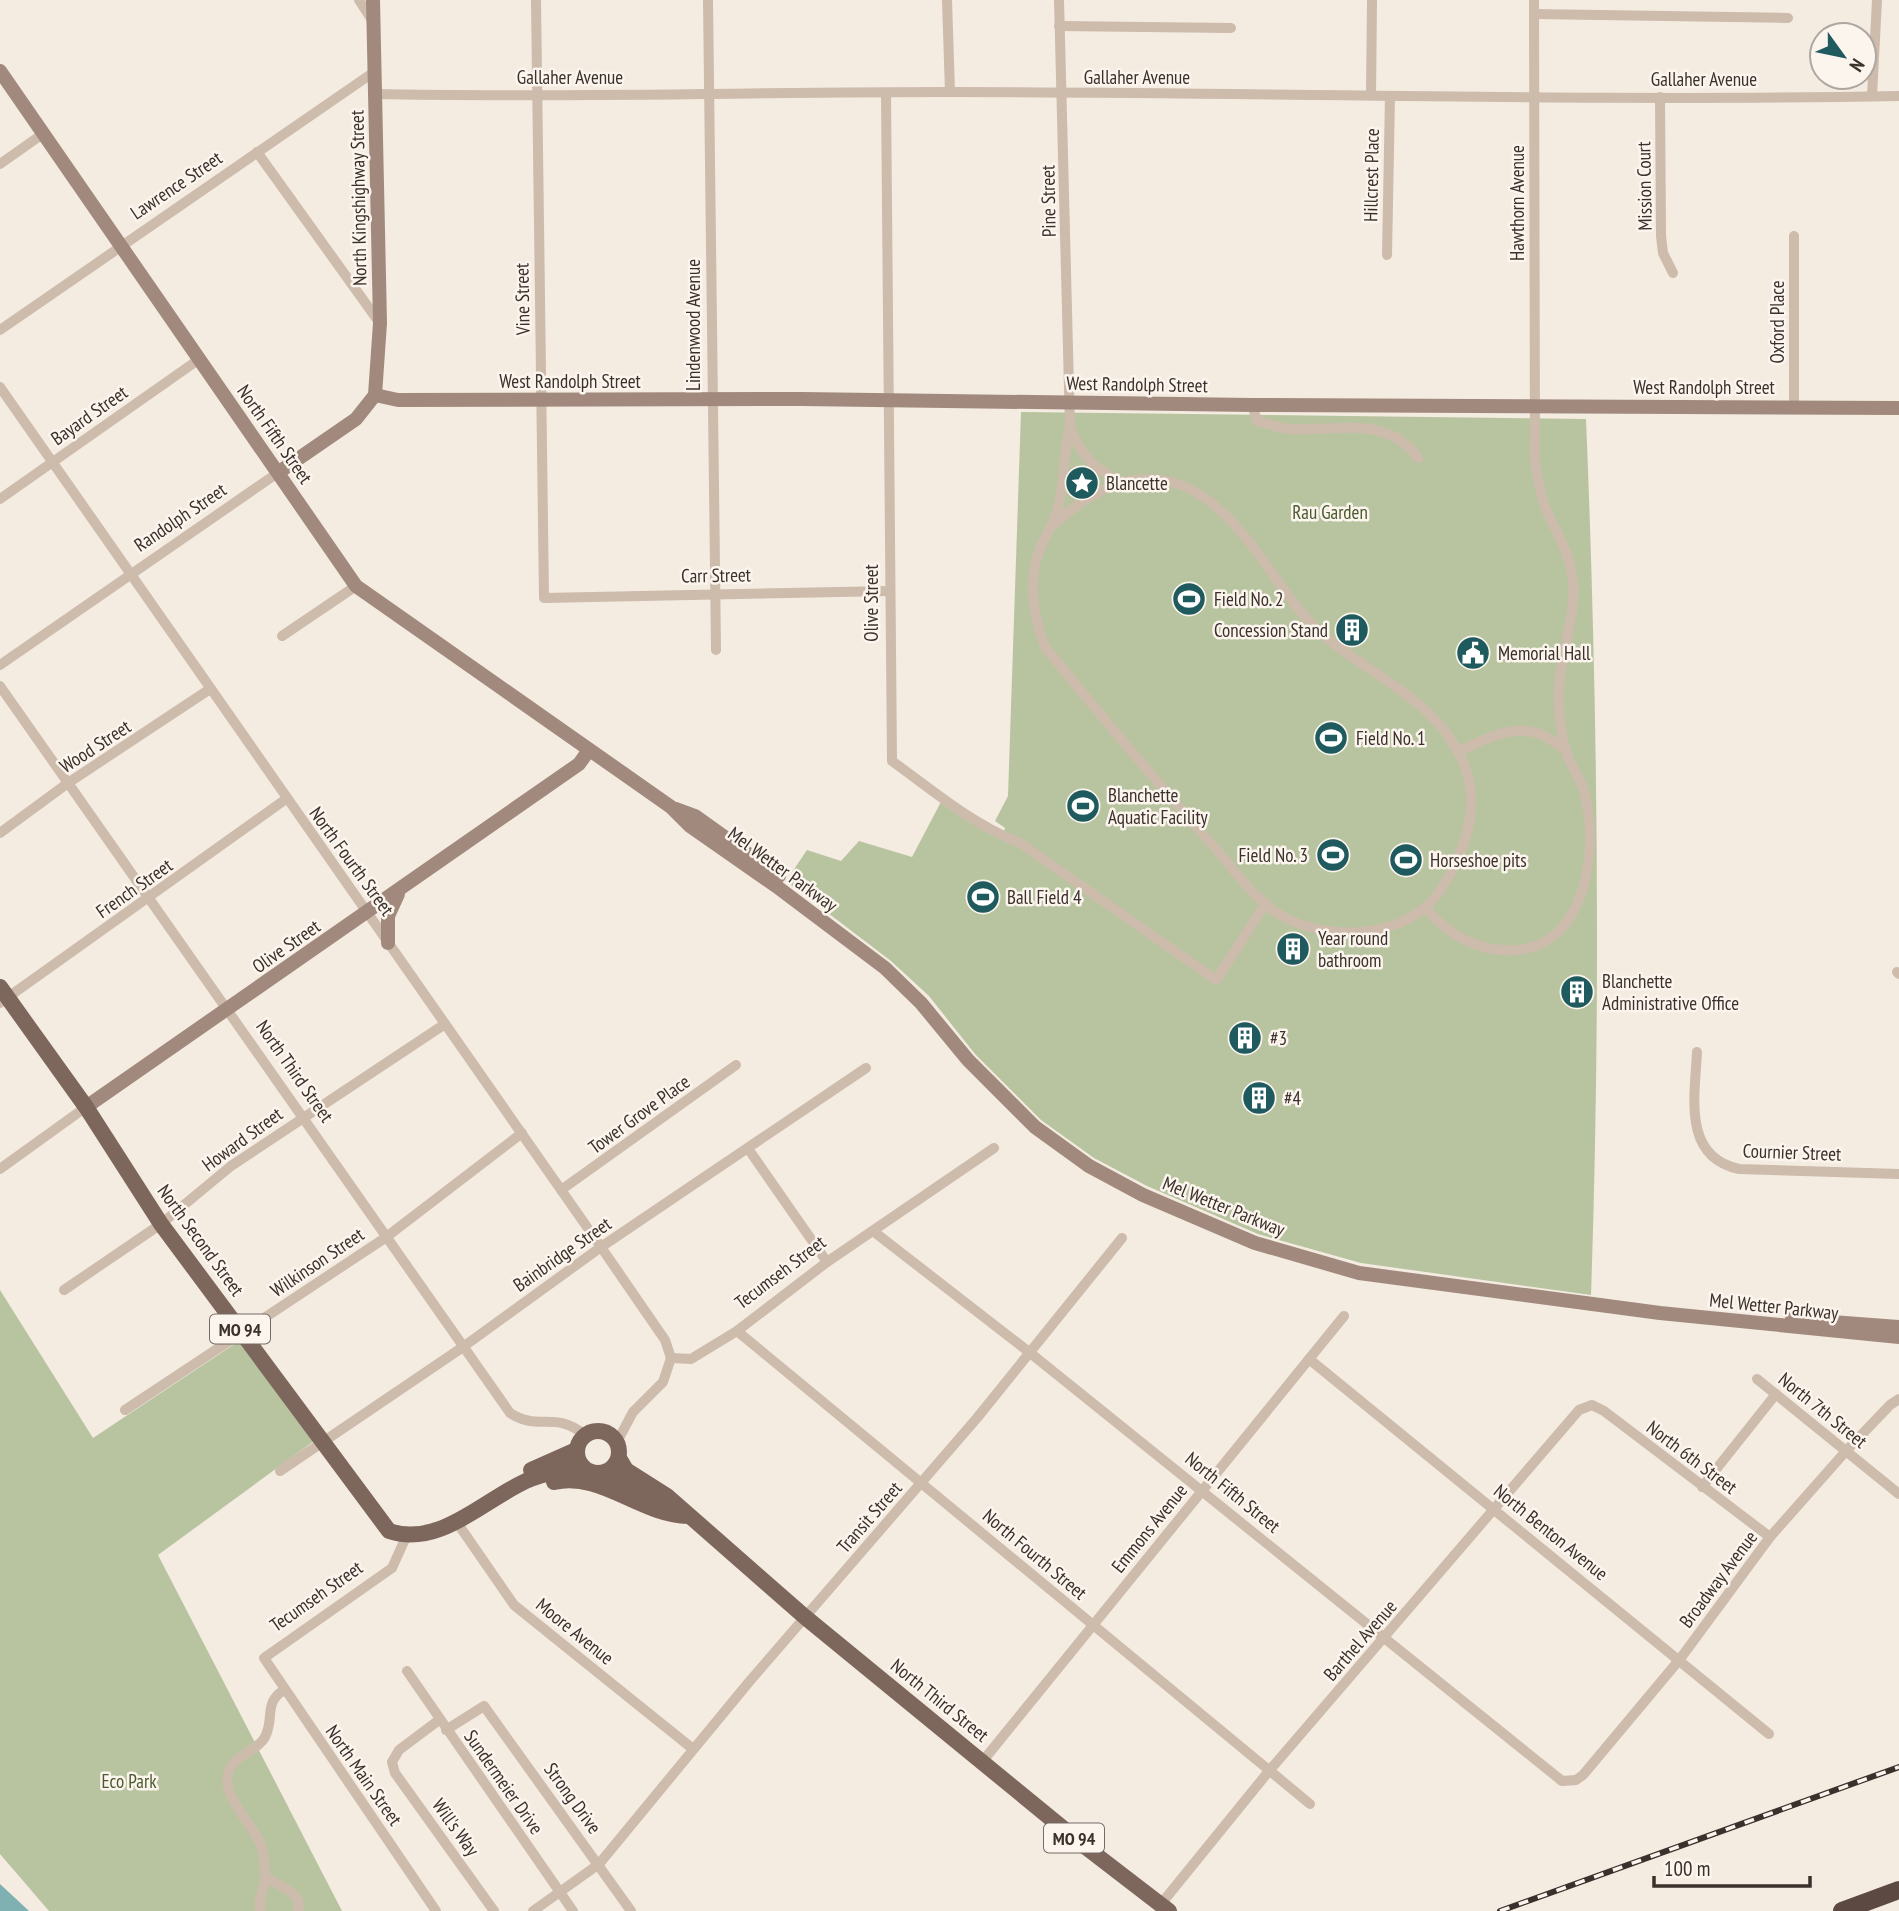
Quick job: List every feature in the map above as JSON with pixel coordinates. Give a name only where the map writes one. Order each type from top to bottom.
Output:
[{"type":"highway","points":[[1842,1911],[1899,1890]]},
{"type":"main road","name":"North Kingshighway Street","points":[[373,0],[380,323],[375,395]]},
{"type":"main road","name":"North Fifth Street","points":[[0,71],[356,586],[589,750]]},
{"type":"main road","name":"West Randolph Street","points":[[375,395],[398,400],[891,400],[1252,405],[1899,408]]},
{"type":"main road","name":"Randolph Street","points":[[279,472],[356,419],[375,395]]},
{"type":"main road","name":"Mel Wetter Parkway","points":[[589,750],[671,807],[695,816],[929,996],[975,1054],[1041,1120],[1094,1158],[1147,1186],[1258,1234],[1361,1263],[1787,1318],[1899,1326]]},
{"type":"main road","name":"Olive Street","points":[[86,1107],[228,1011],[579,764],[589,750]]},
{"type":"main road","points":[[388,943],[388,916],[402,887]]},
{"type":"main road","name":"Mel Wetter Parkway","points":[[878,957],[922,1003],[968,1060],[1035,1127],[1089,1166],[1143,1195],[1255,1243],[1359,1273],[1660,1313],[1899,1338]]},
{"type":"main road","name":"North Second Street","points":[[2,996],[86,1107],[162,1224],[389,1531],[406,1537]]},
{"type":"main road","name":"North Third Street","points":[[580,1442],[602,1431],[618,1450],[626,1470],[667,1496],[805,1617],[1165,1908]]},
{"type":"main road","points":[[406,1537],[430,1535],[531,1479],[581,1473],[580,1442],[513,1479],[489,1500]]},
{"type":"main road","points":[[603,1473],[613,1467],[618,1450]]},
{"type":"main road","name":"North Third Street","points":[[581,1473],[668,1515],[688,1516]]},
{"type":"main road","name":"North Third Street","points":[[581,1473],[603,1473],[688,1516]]},
{"type":"street","points":[[359,0],[373,21]]},
{"type":"street","name":"Vine Street","points":[[536,0],[544,598]]},
{"type":"street","name":"Lindenwood Avenue","points":[[708,0],[716,650]]},
{"type":"street","points":[[947,0],[950,92]]},
{"type":"street","name":"Pine Street","points":[[1053,524],[1059,505],[1071,402],[1059,0]]},
{"type":"street","points":[[1371,95],[1372,0]]},
{"type":"street","name":"Hawthorn Avenue","points":[[1424,907],[1454,936],[1477,947],[1526,950],[1552,939],[1569,919],[1582,892],[1590,820],[1585,793],[1566,750],[1558,703],[1573,582],[1568,559],[1546,511],[1535,461],[1534,0]]},
{"type":"street","points":[[1872,96],[1877,0]]},
{"type":"street","points":[[1534,14],[1788,18]]},
{"type":"street","points":[[1059,26],[1231,28]]},
{"type":"street","name":"Lawrence Street","points":[[0,330],[374,72]]},
{"type":"street","name":"Gallaher Avenue","points":[[375,94],[709,96],[950,92],[1535,99],[1899,96]]},
{"type":"street","name":"Olive Street","points":[[886,93],[891,400],[892,761],[963,811],[1020,843],[1216,980],[1266,903]]},
{"type":"street","name":"Hillcrest Place","points":[[1387,255],[1390,96]]},
{"type":"street","name":"Mission Court","points":[[1660,97],[1661,236],[1663,253],[1673,273]]},
{"type":"street","points":[[0,164],[44,133]]},
{"type":"street","points":[[257,152],[380,323]]},
{"type":"street","name":"Oxford Place","points":[[1794,236],[1794,407]]},
{"type":"street","name":"Bayard Street","points":[[0,499],[198,360]]},
{"type":"street","name":"North Fourth Street","points":[[0,387],[601,1247],[665,1340],[671,1358]]},
{"type":"street","points":[[1252,405],[1257,421],[1288,429],[1372,428],[1409,446],[1418,458]]},
{"type":"street","points":[[1070,427],[1075,443],[1100,473],[1121,481],[1172,482],[1195,492],[1219,509],[1241,531],[1301,614],[1323,634],[1425,709],[1445,731],[1466,768],[1472,800],[1469,830],[1456,863],[1439,892],[1424,907],[1383,928],[1357,933],[1330,933],[1281,916],[1266,903],[1162,788],[1045,647],[1036,622],[1032,586],[1037,556],[1053,524],[1075,505],[1121,481]]},
{"type":"street","name":"Randolph Street","points":[[0,666],[279,472]]},
{"type":"street","points":[[282,636],[356,586]]},
{"type":"street","name":"Carr Street","points":[[544,598],[715,592],[890,591]]},
{"type":"street","name":"North Third Street","points":[[0,686],[510,1413],[522,1420],[569,1422],[580,1442]]},
{"type":"street","name":"Wood Street","points":[[0,833],[68,783],[210,689]]},
{"type":"street","points":[[1458,752],[1493,737],[1530,732],[1542,735],[1566,750]]},
{"type":"street","name":"French Street","points":[[2,996],[149,900],[286,799]]},
{"type":"street","name":"Howard Street","points":[[64,1290],[162,1224],[231,1166],[445,1024]]},
{"type":"street","name":"Cournier Street","points":[[1697,1052],[1695,1125],[1704,1148],[1716,1160],[1739,1169],[1899,1174]]},
{"type":"street","name":"Tower Grove Place","points":[[561,1190],[736,1065]]},
{"type":"street","name":"Bainbridge Street","points":[[280,1471],[463,1347],[601,1247],[749,1150],[866,1068]]},
{"type":"street","name":"Olive Street","points":[[0,1169],[86,1107]]},
{"type":"street","name":"Wilkinson Street","points":[[125,1410],[385,1238],[522,1133]]},
{"type":"street","name":"Tecumseh Street","points":[[671,1358],[691,1359],[737,1331],[827,1262],[994,1148]]},
{"type":"street","points":[[749,1150],[827,1262]]},
{"type":"street","name":"North Fifth Street","points":[[873,1231],[1201,1490],[1555,1779],[1569,1782]]},
{"type":"street","name":"Transit Street","points":[[533,1911],[599,1864],[693,1749],[922,1483],[1122,1238]]},
{"type":"street","name":"Emmons Avenue","points":[[982,1762],[1344,1315]]},
{"type":"street","name":"North Fourth Street","points":[[737,1331],[1310,1804]]},
{"type":"street","points":[[618,1450],[633,1412],[663,1382],[671,1358]]},
{"type":"street","name":"North Benton Avenue","points":[[1309,1359],[1769,1734]]},
{"type":"street","name":"North 7th Street","points":[[1757,1379],[1899,1494]]},
{"type":"street","points":[[1702,1487],[1776,1394]]},
{"type":"street","name":"Broadway Avenue","points":[[1569,1782],[1583,1775],[1679,1659],[1770,1537],[1846,1451],[1899,1399]]},
{"type":"street","name":"Barthel Avenue","points":[[1165,1908],[1269,1771],[1384,1639],[1492,1507],[1579,1410],[1592,1405]]},
{"type":"street","name":"North 6th Street","points":[[1592,1405],[1770,1537]]},
{"type":"street","name":"Moore Avenue","points":[[456,1521],[514,1605],[693,1749]]},
{"type":"street","name":"Tecumseh Street","points":[[264,1658],[392,1568],[406,1537]]},
{"type":"street","name":"North Main Street","points":[[264,1658],[436,1911]]},
{"type":"street","name":"Sundermeier Drive","points":[[407,1671],[573,1911]]},
{"type":"street","points":[[261,1911],[259,1905],[266,1877],[263,1852],[256,1834],[235,1803],[228,1781],[230,1767],[236,1760],[263,1741],[270,1726],[269,1706],[275,1695],[284,1690]]},
{"type":"street","name":"Strong Drive","points":[[446,1730],[484,1706],[631,1911]]},
{"type":"street","name":"Will's Way","points":[[439,1720],[399,1751],[393,1762],[396,1773],[494,1911]]},
{"type":"street","points":[[266,1877],[295,1894],[300,1905],[298,1911]]},
{"type":"green space","name":"Rau Garden","points":[[1021,412],[1586,419],[1597,857],[1591,1295],[1361,1263],[1258,1234],[1147,1186],[1094,1158],[1041,1120],[975,1054],[929,996],[891,961],[786,881],[807,850],[841,861],[859,841],[912,857],[943,798],[1003,836],[1005,828],[995,821],[1008,796]]},
{"type":"green space","name":"Eco Park","points":[[0,1290],[93,1438],[242,1339],[314,1441],[158,1555],[342,1911],[49,1911],[0,1854]]},
{"type":"water","points":[[0,1884],[29,1911],[0,1911]]},
{"type":"railway","points":[[1500,1911],[1899,1767]]},
{"type":"place","name":"Blancette","points":[[1082,483]]},
{"type":"place","name":"Field No. 2","points":[[1189,599]]},
{"type":"place","name":"Concession Stand","points":[[1352,630]]},
{"type":"place","name":"Memorial Hall","points":[[1473,653]]},
{"type":"place","name":"Field No. 1","points":[[1331,738]]},
{"type":"place","name":"Blanchette Aquatic Facility","points":[[1083,806]]},
{"type":"place","name":"Field No. 3","points":[[1333,855]]},
{"type":"place","name":"Horseshoe pits","points":[[1406,860]]},
{"type":"place","name":"Ball Field 4","points":[[983,897]]},
{"type":"place","name":"Year round bathroom","points":[[1293,949]]},
{"type":"place","name":"Blanchette Administrative Office","points":[[1577,992]]},
{"type":"place","name":"#3","points":[[1245,1038]]},
{"type":"place","name":"#4","points":[[1259,1098]]}]
